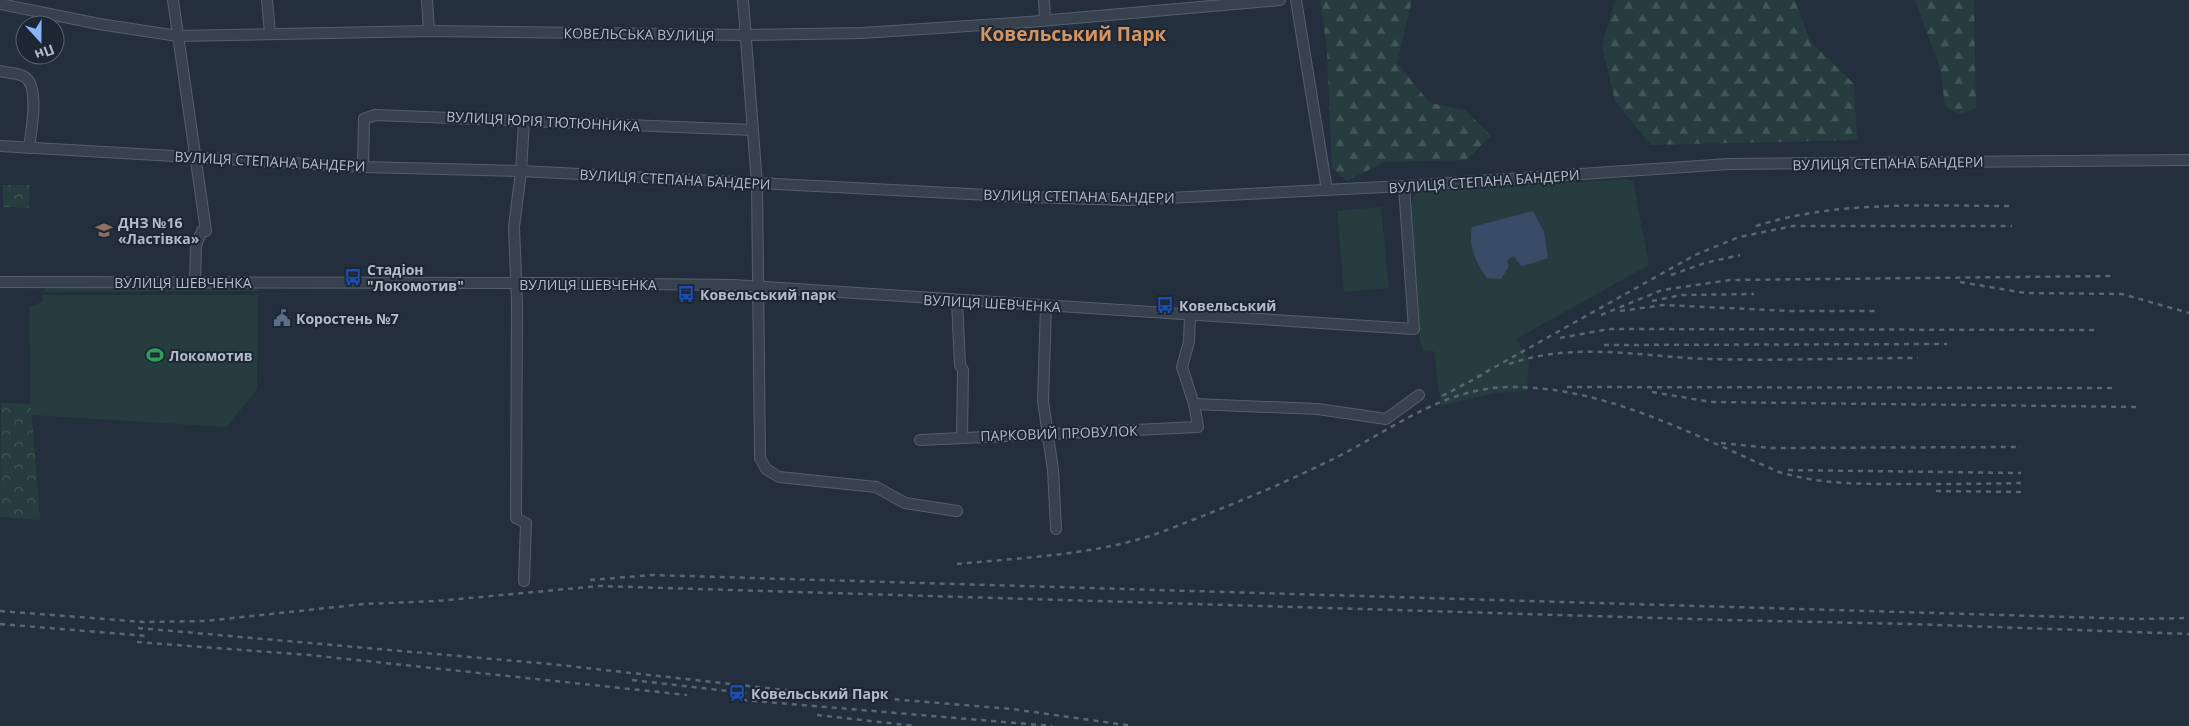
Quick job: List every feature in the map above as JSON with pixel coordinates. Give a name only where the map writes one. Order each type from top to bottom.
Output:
[{"type":"street","points":[[173,0],[206,230],[202,231],[196,245],[195,283]]},
{"type":"street","points":[[267,0],[270,33]]},
{"type":"street","points":[[427,0],[429,31]]},
{"type":"street","points":[[743,0],[744,35],[757,184],[760,287],[760,458],[766,469],[779,477],[876,487],[905,503],[957,511]]},
{"type":"street","points":[[1044,0],[1044,20]]},
{"type":"street","name":"КОВЕЛЬСЬКА ВУЛИЦЯ","points":[[0,4],[99,24],[178,36],[429,31],[744,35],[862,33],[1280,0]]},
{"type":"street","points":[[1296,0],[1327,190]]},
{"type":"street","points":[[0,71],[23,76],[32,85],[33,115],[29,148]]},
{"type":"street","name":"ВУЛИЦЯ ЮРІЯ ТЮТЮННИКА","points":[[362,166],[364,119],[374,115],[753,130]]},
{"type":"street","points":[[524,121],[521,171],[514,227],[516,518],[526,523],[524,581]]},
{"type":"street","name":"ВУЛИЦЯ СТЕПАНА БАНДЕРИ","points":[[0,146],[362,166],[521,171],[757,184],[1130,200],[1404,186],[1729,164],[2189,160]]},
{"type":"street","name":"ВУЛИЦЯ ШЕВЧЕНКА","points":[[0,282],[515,283],[760,287],[957,301],[1414,328],[1404,186]]},
{"type":"street","points":[[957,301],[960,365],[963,370],[962,437]]},
{"type":"street","points":[[1046,306],[1043,401],[1053,470],[1056,529]]},
{"type":"street","points":[[1190,315],[1189,342],[1182,368],[1194,404],[1318,410],[1386,418],[1419,395]]},
{"type":"street","name":"ПАРКОВИЙ ПРОВУЛОК","points":[[920,440],[1198,427],[1194,404]]},
{"type":"green space","points":[[1320,0],[1412,0],[1397,63],[1430,103],[1465,110],[1491,136],[1466,160],[1384,162],[1347,181],[1332,168],[1327,51]]},
{"type":"green space","points":[[1615,0],[1795,0],[1810,41],[1854,84],[1857,140],[1651,145],[1615,101],[1602,46]]},
{"type":"green space","points":[[1915,0],[1974,0],[1976,108],[1960,115],[1945,106],[1940,68]]},
{"type":"green space","points":[[1627,179],[1633,181],[1649,265],[1516,339],[1529,361],[1527,391],[1495,393],[1441,406],[1434,351],[1423,352],[1420,340],[1411,209],[1412,201],[1416,194],[1420,191]]},
{"type":"green space","points":[[3,185],[30,185],[29,208],[3,207]]},
{"type":"green space","points":[[1381,207],[1389,288],[1344,292],[1337,211]]},
{"type":"green space","points":[[45,287],[257,287],[257,291],[44,292]]},
{"type":"green space","points":[[43,295],[258,295],[257,389],[227,427],[31,415],[29,306],[35,306],[43,300]]},
{"type":"green space","points":[[1,403],[31,404],[40,520],[0,517]]},
{"type":"water","points":[[1533,211],[1544,232],[1548,258],[1523,266],[1520,265],[1514,256],[1507,260],[1509,266],[1501,279],[1487,278],[1479,266],[1472,248],[1472,227]]},
{"type":"railway","points":[[1756,226],[1818,212],[1850,208],[1915,205],[2012,206]]},
{"type":"railway","points":[[1477,377],[1695,255],[1739,237],[1793,226],[2012,226]]},
{"type":"railway","points":[[1671,275],[1705,263],[1740,255]]},
{"type":"railway","points":[[1601,315],[1662,290],[1730,280],[2111,276]]},
{"type":"railway","points":[[1960,282],[2025,293],[2122,294],[2189,313]]},
{"type":"railway","points":[[1652,301],[1682,295],[1754,294]]},
{"type":"railway","points":[[1620,311],[1664,305],[1790,311],[1877,311]]},
{"type":"railway","points":[[1560,338],[1609,329],[2097,330]]},
{"type":"railway","points":[[1604,345],[1947,344]]},
{"type":"railway","points":[[1509,364],[1534,357],[1584,352],[1735,360],[1918,358]]},
{"type":"railway","points":[[1442,396],[1484,374]]},
{"type":"railway","points":[[957,564],[1066,554],[1146,537],[1213,512],[1294,478],[1439,403],[1485,389],[1509,387],[1545,389],[1580,395],[1614,404],[1648,415],[1779,472],[1795,476],[1844,483],[2021,483]]},
{"type":"railway","points":[[1567,387],[2112,388]]},
{"type":"railway","points":[[1652,392],[1711,402],[2141,407]]},
{"type":"railway","points":[[1721,443],[1771,448],[2021,447]]},
{"type":"railway","points":[[1788,470],[2021,473]]},
{"type":"railway","points":[[1936,491],[2021,492]]},
{"type":"railway","points":[[590,580],[652,575],[2137,619],[2189,618]]},
{"type":"railway","points":[[0,611],[144,622],[205,621],[364,604],[437,601],[599,586],[1911,624],[2189,634]]},
{"type":"railway","points":[[0,624],[147,636]]},
{"type":"railway","points":[[138,628],[550,664],[794,691],[1012,709],[1133,726]]},
{"type":"railway","points":[[137,642],[309,655],[687,695]]},
{"type":"railway","points":[[632,680],[754,694]]},
{"type":"railway","points":[[742,700],[1052,726]]},
{"type":"railway","points":[[817,715],[915,726]]},
{"type":"place","name":"ДНЗ №16 «Ластівка»","points":[[104,230]]},
{"type":"place","name":"Стадіон \"Локомотив\"","points":[[353,277]]},
{"type":"place","name":"Ковельський парк","points":[[686,294]]},
{"type":"place","name":"Ковельський","points":[[1165,305]]},
{"type":"place","name":"Коростень №7","points":[[282,318]]},
{"type":"place","name":"Локомотив","points":[[155,355]]},
{"type":"place","name":"Ковельський Парк","points":[[737,693]]},
{"type":"district","name":"Ковельський Парк","points":[[1073,34]]}]
